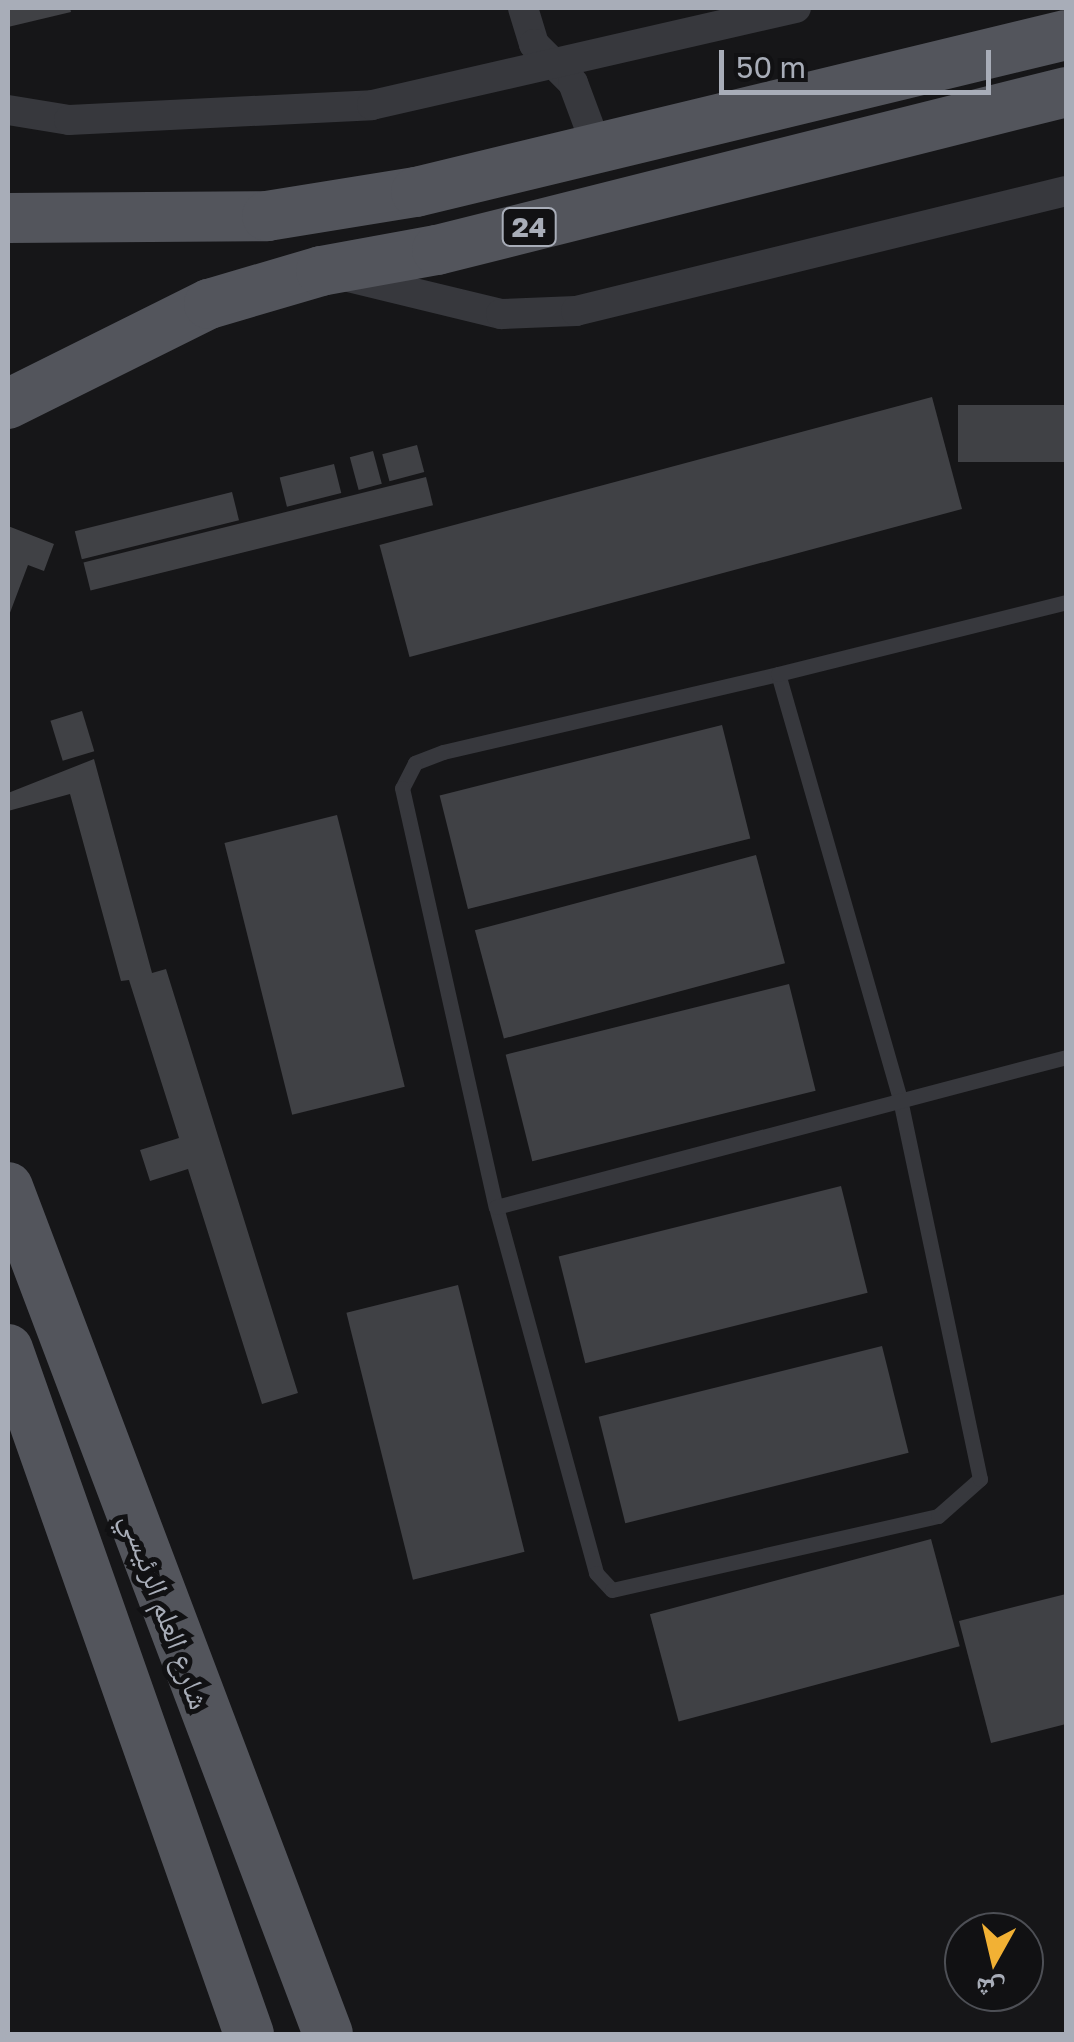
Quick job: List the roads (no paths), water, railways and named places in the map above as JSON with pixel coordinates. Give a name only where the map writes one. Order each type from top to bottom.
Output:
[{"type":"main road","name":"24","points":[[8,218],[268,216],[600,153],[1066,35]]},
{"type":"main road","name":"24","points":[[8,404],[209,304],[322,270],[437,250],[1066,92]]},
{"type":"main road","name":"شارع العلم الرئيسي","points":[[8,1187],[328,2034]]},
{"type":"main road","points":[[8,1349],[248,2034]]},
{"type":"street","points":[[522,8],[534,44],[561,68],[600,153]]},
{"type":"street","points":[[8,110],[69,120],[244,117],[372,105],[561,68],[796,8]]},
{"type":"street","points":[[322,270],[501,314],[576,311],[1066,191]]},
{"type":"lane","points":[[778,674],[900,1099],[979,1459],[980,1479],[938,1516],[612,1590],[596,1573],[496,1207],[401,814],[415,763],[1066,602]]},
{"type":"lane","points":[[496,1207],[1066,1057]]}]
